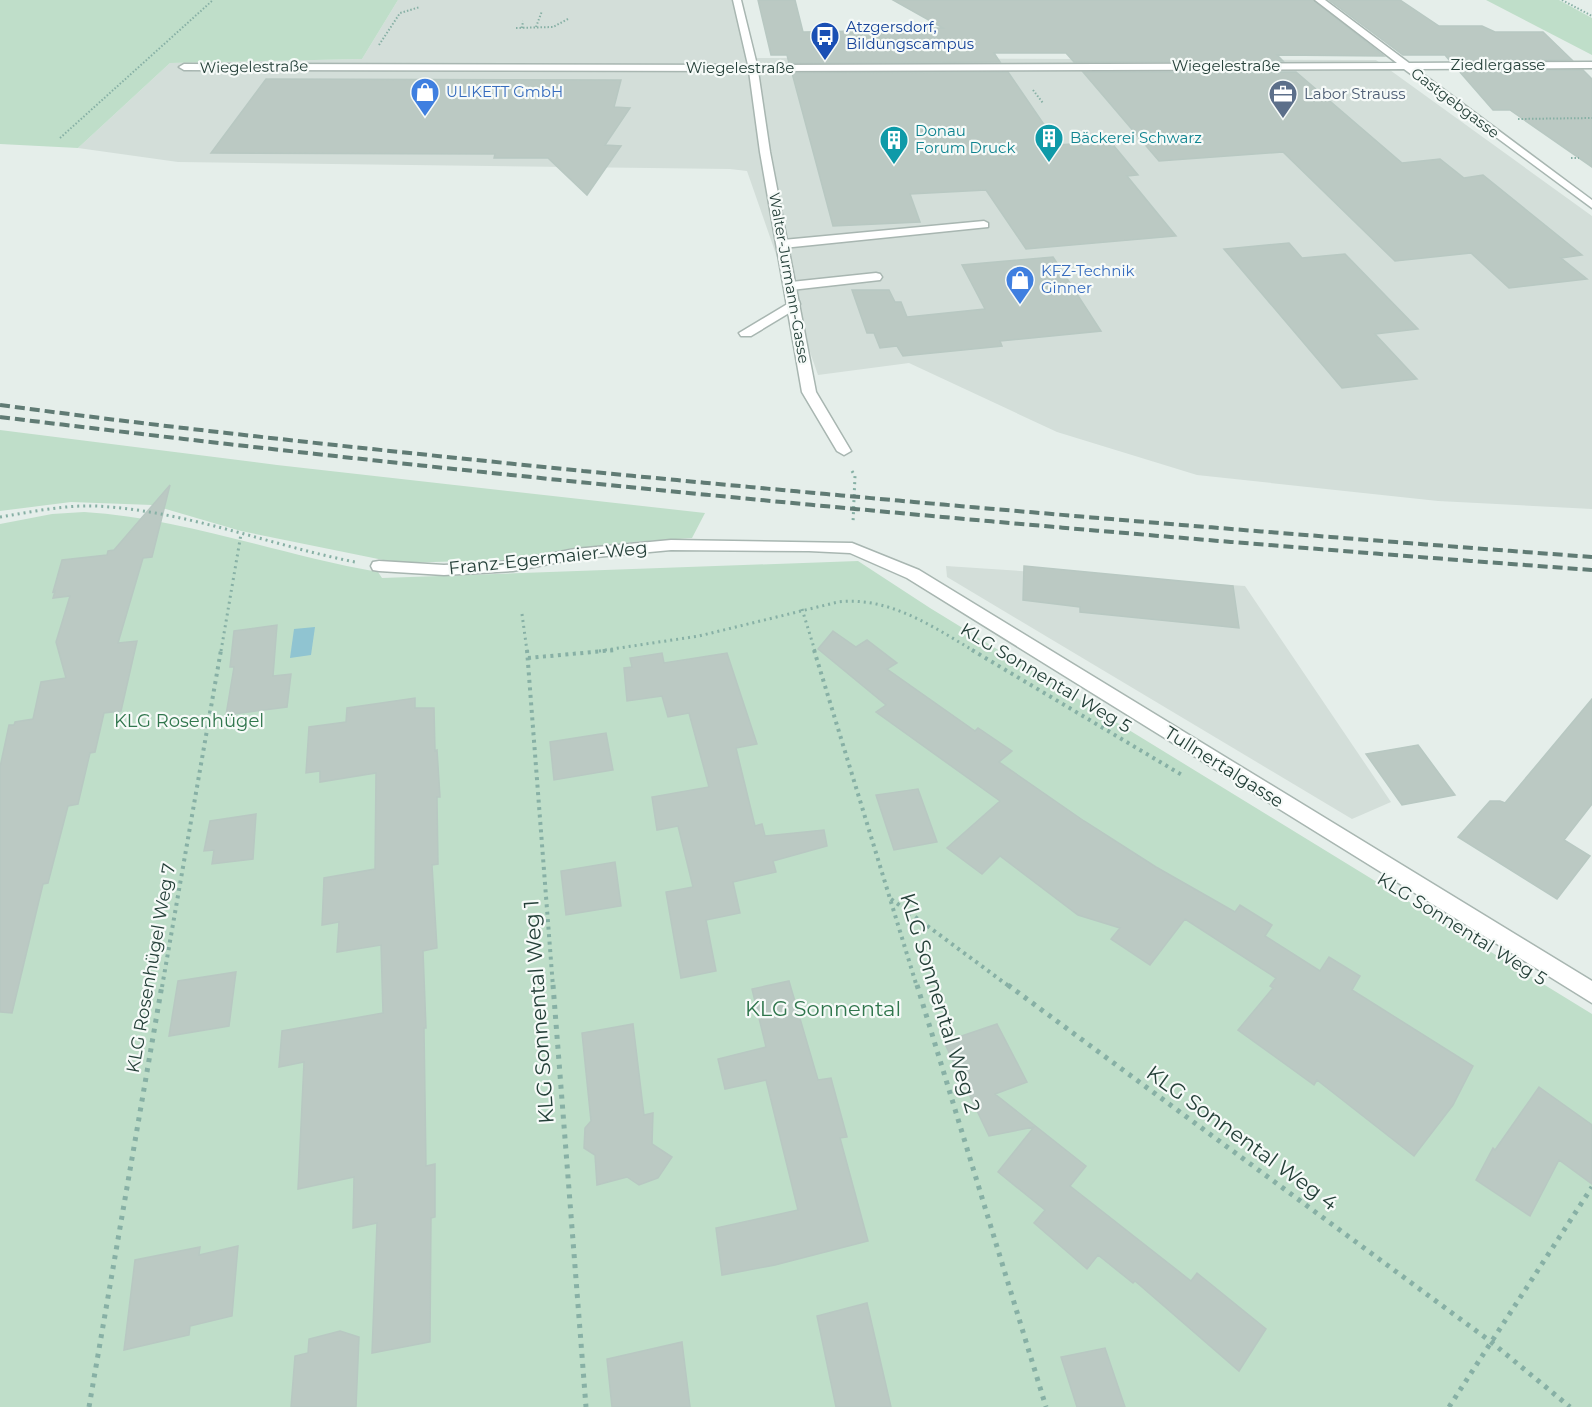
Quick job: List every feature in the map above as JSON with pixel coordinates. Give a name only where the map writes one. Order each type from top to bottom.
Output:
[{"type":"street","name":"Walter-Jurmann-Gasse","points":[[737,0],[753,69],[765,152],[810,397],[844,451]]},
{"type":"street","name":"Gastgebgasse","points":[[1319,0],[1592,205]]},
{"type":"street","name":"Wiegelestraße","points":[[184,68],[397,66],[753,69],[1403,65]]},
{"type":"street","name":"Ziedlergasse","points":[[1403,65],[1592,65]]},
{"type":"street","points":[[783,244],[984,225]]},
{"type":"street","points":[[791,286],[876,277]]},
{"type":"street","points":[[746,333],[794,304]]},
{"type":"street","name":"Franz-Egermaier-Weg","points":[[379,566],[444,570],[513,566],[575,554],[671,545],[852,548]]},
{"type":"street","name":"Tullnertalgasse","points":[[852,548],[913,574],[1592,993]]},
{"type":"path","points":[[60,138],[213,0]]},
{"type":"path","points":[[1562,0],[1592,16]]},
{"type":"path","points":[[375,51],[400,13],[420,7]]},
{"type":"path","points":[[536,28],[542,11]]},
{"type":"path","points":[[516,28],[553,27],[568,19]]},
{"type":"path","points":[[522,28],[523,21]]},
{"type":"path","points":[[1476,119],[1592,118]]},
{"type":"path","points":[[844,451],[855,477],[852,548]]},
{"type":"path","points":[[0,517],[47,509],[95,506],[168,516],[298,551],[379,566]]},
{"type":"path","name":"KLG Rosenhügel Weg 7","points":[[89,1407],[241,534]]},
{"type":"path","name":"KLG Sonnental Weg 5","points":[[528,658],[622,649],[699,636],[802,609],[855,600],[872,602],[905,612],[1188,779]]},
{"type":"path","name":"KLG Sonnental Weg 2","points":[[802,609],[1046,1407]]},
{"type":"path","name":"KLG Sonnental Weg 1","points":[[522,614],[528,658],[586,1407]]},
{"type":"path","name":"KLG Sonnental Weg 4","points":[[891,899],[1490,1341],[1570,1407]]},
{"type":"path","points":[[1449,1407],[1592,1186]]},
{"type":"shaded area","points":[[398,0],[741,0],[755,58],[1376,60],[1592,216],[1592,509],[1438,501],[1197,475],[1057,432],[909,363],[818,375],[747,171],[178,162],[78,148],[170,63],[362,59]]},
{"type":"shaded area","points":[[946,566],[1245,586],[1391,802],[1352,819],[947,577]]},
{"type":"green space","points":[[0,0],[398,0],[362,59],[170,63],[78,148],[0,144]]},
{"type":"green space","points":[[1486,0],[1559,0],[1592,18],[1592,55]]},
{"type":"green space","points":[[0,430],[277,465],[705,513],[692,538],[632,542],[503,560],[398,563],[241,531],[152,505],[71,502],[0,511]]},
{"type":"green space","name":"KLG Sonnental","points":[[84,512],[195,529],[378,572],[382,578],[858,561],[930,608],[1592,1014],[1592,1407],[0,1407],[0,524],[52,514]]},
{"type":"water","points":[[315,627],[311,655],[290,658],[294,629]]},
{"type":"building","points":[[758,0],[795,0],[803,32],[861,31],[861,28],[943,28],[893,0],[1313,0],[1384,56],[1277,55],[1283,61],[1074,62],[1066,53],[994,53],[1000,62],[789,63],[787,55],[771,55]]},
{"type":"building","points":[[1329,0],[1400,0],[1439,26],[1482,26],[1495,32],[1543,32],[1572,60],[1450,61],[1445,55],[1403,55]]},
{"type":"building","points":[[1583,70],[1592,79],[1592,167],[1510,110],[1493,110],[1459,71]]},
{"type":"building","points":[[1008,72],[1058,145],[1110,141],[1138,175],[1127,176],[1176,236],[1026,249],[986,190],[910,194],[920,222],[833,226],[792,73]]},
{"type":"building","points":[[1083,72],[1296,72],[1402,163],[1440,159],[1464,178],[1483,175],[1582,255],[1561,258],[1587,279],[1509,288],[1471,253],[1395,261],[1283,152],[1159,161]]},
{"type":"building","points":[[266,79],[621,80],[614,107],[630,108],[605,145],[621,146],[587,195],[548,158],[494,158],[495,154],[211,153]]},
{"type":"building","points":[[1289,243],[1302,258],[1345,254],[1418,329],[1375,334],[1417,379],[1342,388],[1224,249]]},
{"type":"building","name":"KFZ-Technik Ginner","points":[[1053,257],[1101,331],[1000,341],[1002,346],[903,356],[897,346],[880,348],[874,333],[867,333],[852,290],[889,290],[895,302],[901,302],[907,317],[985,309],[962,265]]},
{"type":"building","points":[[170,485],[152,557],[143,558],[118,643],[137,641],[121,711],[104,713],[95,752],[90,753],[78,804],[68,806],[48,883],[43,884],[12,1013],[0,1012],[0,767],[9,725],[33,719],[41,682],[66,678],[56,642],[70,596],[53,598],[62,560],[107,555],[108,551],[114,550]]},
{"type":"building","points":[[1024,566],[1233,586],[1239,628],[1080,612],[1080,607],[1023,600]]},
{"type":"building","points":[[277,625],[273,676],[291,674],[287,707],[226,715],[234,667],[230,667],[234,631]]},
{"type":"building","points":[[833,631],[856,647],[867,640],[897,663],[887,669],[975,731],[978,728],[1012,751],[999,762],[1084,821],[1156,867],[1235,912],[1240,905],[1272,925],[1265,936],[1320,971],[1329,957],[1360,976],[1352,990],[1473,1066],[1453,1105],[1414,1156],[1317,1080],[1314,1085],[1238,1030],[1273,988],[1270,986],[1276,978],[1185,919],[1150,965],[1111,939],[1120,928],[1078,915],[1000,856],[982,874],[947,848],[1000,801],[876,712],[886,705],[818,649]]},
{"type":"building","points":[[662,653],[664,663],[727,653],[757,744],[736,748],[755,826],[762,824],[765,836],[824,830],[827,846],[773,861],[776,872],[733,882],[740,913],[706,920],[716,971],[681,978],[666,892],[693,887],[678,826],[657,830],[652,797],[709,787],[689,713],[668,717],[662,696],[627,701],[624,668],[632,667],[630,658]]},
{"type":"building","points":[[415,698],[415,708],[434,708],[435,751],[437,750],[440,797],[437,797],[438,864],[432,865],[437,948],[423,951],[426,1028],[424,1028],[426,1166],[435,1164],[435,1217],[431,1218],[430,1342],[372,1353],[377,1223],[353,1228],[354,1177],[298,1189],[304,1062],[279,1067],[282,1031],[383,1013],[381,945],[337,952],[339,922],[322,925],[324,878],[375,869],[376,773],[320,782],[320,771],[306,773],[309,727],[346,722],[347,708]]},
{"type":"building","points":[[1592,699],[1592,804],[1564,840],[1590,856],[1557,899],[1458,837],[1490,801],[1505,803]]},
{"type":"building","points":[[606,733],[613,770],[554,780],[550,742]]},
{"type":"building","points":[[1418,745],[1455,795],[1402,805],[1366,754]]},
{"type":"building","points":[[918,789],[937,842],[894,850],[876,795]]},
{"type":"building","points":[[256,814],[253,859],[212,864],[214,850],[204,851],[210,821]]},
{"type":"building","points":[[615,862],[621,906],[566,915],[561,871]]},
{"type":"building","points":[[236,972],[229,1026],[169,1036],[178,981]]},
{"type":"building","points":[[789,981],[818,1080],[831,1078],[847,1137],[840,1138],[868,1241],[775,1265],[722,1275],[716,1228],[798,1210],[766,1080],[725,1089],[718,1059],[766,1047],[752,989]]},
{"type":"building","points":[[633,1024],[644,1115],[653,1113],[652,1144],[672,1157],[658,1178],[639,1185],[627,1177],[597,1185],[595,1155],[584,1148],[585,1128],[591,1121],[582,1033]]},
{"type":"building","points":[[997,1024],[1027,1082],[995,1094],[1086,1166],[1070,1186],[1191,1281],[1197,1273],[1266,1329],[1239,1371],[1135,1281],[1133,1283],[1098,1255],[1087,1269],[1034,1223],[1045,1210],[998,1172],[1034,1127],[989,1136],[944,1042]]},
{"type":"building","points":[[1539,1087],[1592,1125],[1592,1184],[1559,1160],[1530,1216],[1476,1180],[1493,1148],[1495,1150]]},
{"type":"building","points":[[238,1246],[232,1316],[190,1326],[189,1335],[124,1350],[135,1260],[200,1247],[199,1255]]},
{"type":"building","points":[[867,1303],[891,1407],[836,1407],[817,1316]]},
{"type":"building","points":[[340,1331],[359,1337],[356,1407],[291,1407],[295,1356],[308,1353],[309,1339]]},
{"type":"building","points":[[682,1342],[690,1407],[612,1407],[607,1359]]},
{"type":"building","points":[[1105,1348],[1125,1407],[1077,1407],[1061,1357]]},
{"type":"railway","points":[[0,405],[291,440],[583,471],[1087,517],[1592,557]]},
{"type":"railway","points":[[0,417],[596,484],[994,522],[1592,570]]},
{"type":"place","name":"Atzgersdorf, Bildungscampus","points":[[825,62]]},
{"type":"place","name":"ULIKETT GmbH","points":[[425,118]]},
{"type":"place","name":"Labor Strauss","points":[[1283,120]]},
{"type":"place","name":"Bäckerei Schwarz","points":[[1049,164]]},
{"type":"place","name":"Donau Forum Druck","points":[[894,166]]},
{"type":"place","name":"KFZ-Technik Ginner","points":[[1020,306]]},
{"type":"park label","name":"KLG Rosenhügel","points":[[189,721]]}]
